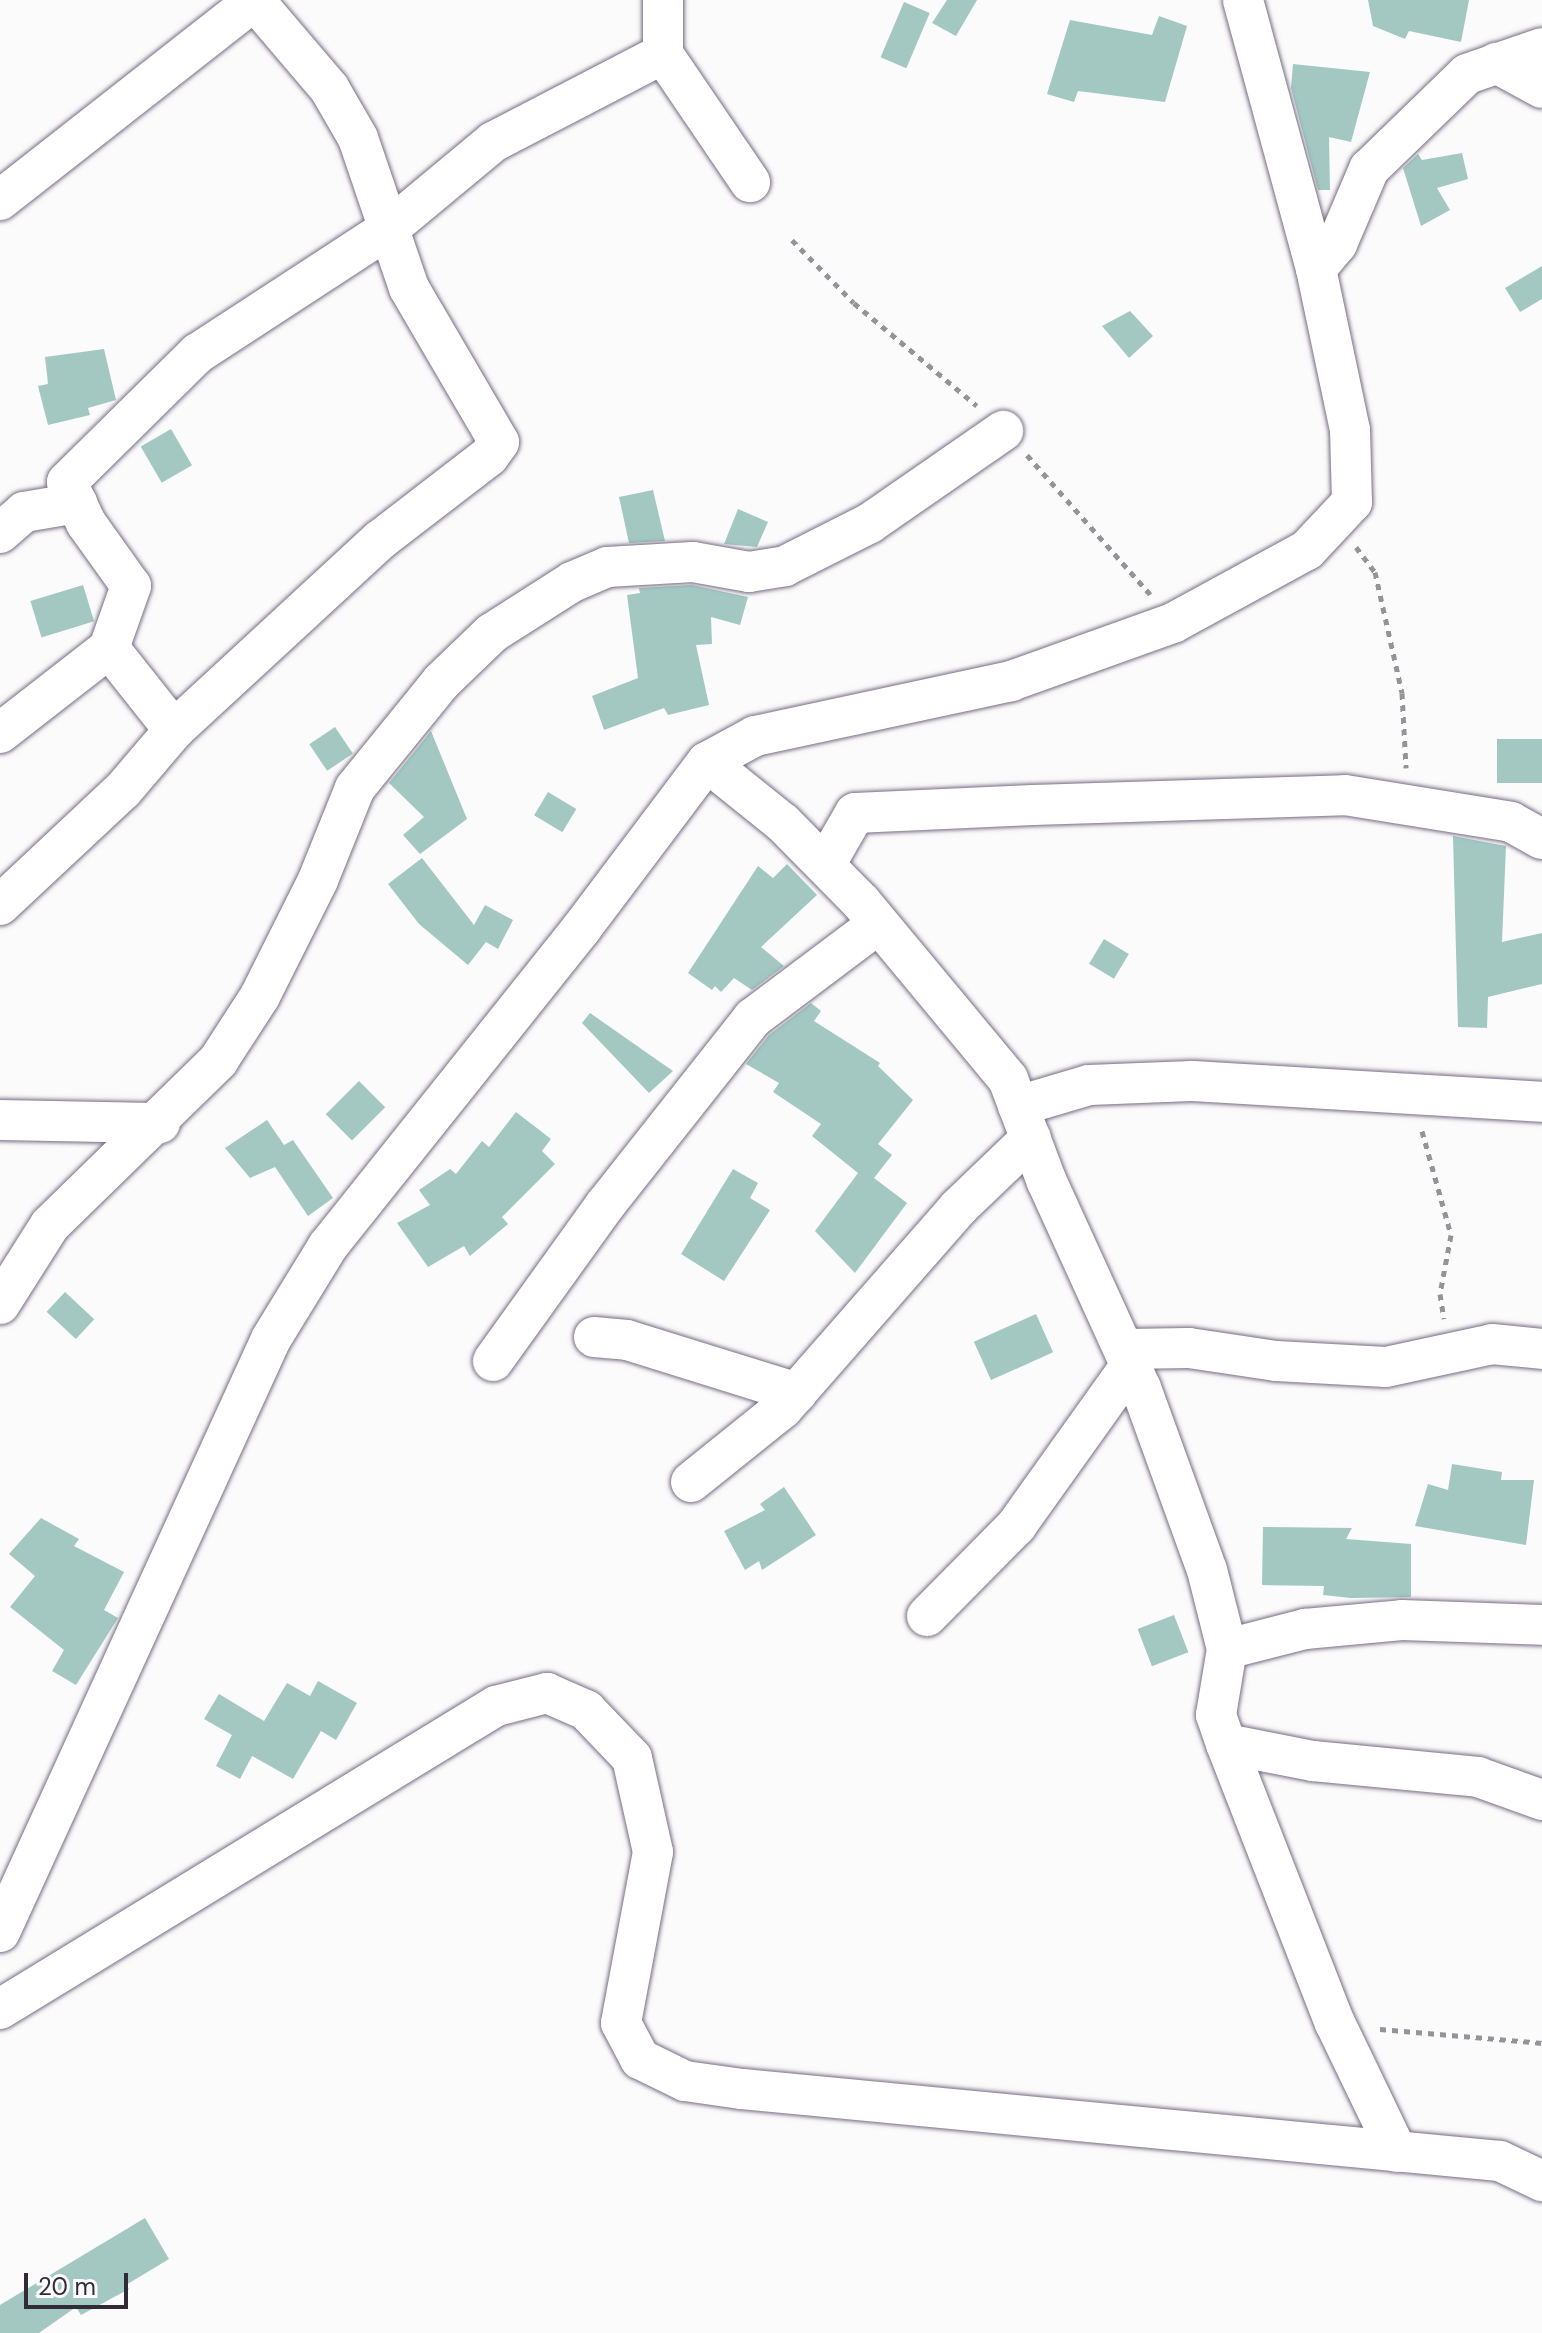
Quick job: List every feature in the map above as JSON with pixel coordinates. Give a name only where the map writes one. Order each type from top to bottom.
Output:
[{"type":"street","points":[[0,200],[255,0],[329,88],[358,138],[409,288],[499,442],[489,456],[380,540],[174,730],[123,790],[0,905]]},
{"type":"street","points":[[663,0],[663,54],[750,182]]},
{"type":"street","points":[[0,1932],[271,1339],[328,1246],[562,954],[707,762],[755,736],[1011,681],[1173,623],[1307,550],[1336,525],[1352,502],[1350,430],[1316,269],[1243,0]]},
{"type":"street","points":[[1316,269],[1337,244],[1369,169],[1467,74],[1542,48]]},
{"type":"street","points":[[0,733],[109,648],[131,586],[77,503],[67,482],[198,353],[387,230],[493,142],[663,54]]},
{"type":"street","points":[[1496,63],[1542,88]]},
{"type":"street","points":[[0,1304],[50,1225],[160,1123],[218,1061],[260,996],[318,880],[355,788],[441,682],[492,633],[572,582],[607,567],[693,562],[749,572],[785,566],[870,523],[1003,431]]},
{"type":"street","points":[[0,533],[24,512],[77,503]]},
{"type":"street","points":[[109,648],[174,730]]},
{"type":"street","points":[[707,762],[783,823],[825,865],[1008,1079],[1128,1357],[1207,1570],[1227,1649],[1216,1715],[1226,1744],[1335,2023],[1397,2152]]},
{"type":"street","points":[[825,865],[855,813],[1345,795],[1511,822],[1542,839]]},
{"type":"street","points":[[493,1361],[606,1204],[753,1018],[878,924]]},
{"type":"street","points":[[691,1482],[797,1393],[958,1208],[1024,1122],[1089,1085],[1192,1081],[1412,1097],[1542,1102]]},
{"type":"street","points":[[0,1120],[160,1123]]},
{"type":"street","points":[[594,1337],[627,1340],[797,1393]]},
{"type":"street","points":[[927,1616],[1016,1526],[1128,1357],[1189,1348],[1276,1361],[1386,1367],[1492,1344],[1542,1349]]},
{"type":"street","points":[[1227,1649],[1305,1629],[1402,1620],[1542,1625]]},
{"type":"street","points":[[0,2009],[496,1706],[547,1693],[586,1710],[632,1758],[653,1852],[621,2023],[640,2059],[685,2081],[742,2089],[1500,2161],[1542,2181]]},
{"type":"street","points":[[1226,1744],[1313,1761],[1478,1777],[1542,1800]]},
{"type":"path","points":[[1336,525],[1375,572],[1402,693],[1408,805]]},
{"type":"path","points":[[1412,1097],[1451,1235],[1440,1294],[1448,1352]]},
{"type":"path","points":[[1335,2023],[1542,2043]]},
{"type":"building","points":[[947,0],[977,0],[956,36],[932,23]]},
{"type":"building","points":[[1368,0],[1469,0],[1461,42],[1409,31],[1405,39],[1373,26]]},
{"type":"building","points":[[904,2],[930,13],[906,68],[881,57]]},
{"type":"building","points":[[1159,16],[1187,26],[1165,102],[1078,91],[1074,102],[1047,94],[1070,20],[1152,35]]},
{"type":"building","points":[[1293,64],[1370,72],[1351,142],[1329,137],[1330,190],[1318,190],[1291,88]]},
{"type":"building","points":[[1462,153],[1468,179],[1437,188],[1450,210],[1421,226],[1403,168],[1418,154],[1422,160]]},
{"type":"building","points":[[1542,266],[1542,299],[1520,312],[1505,288]]},
{"type":"building","points":[[1130,311],[1153,336],[1129,358],[1102,326]]},
{"type":"building","points":[[104,349],[116,400],[88,408],[90,415],[48,425],[38,386],[48,384],[45,357]]},
{"type":"building","points":[[171,429],[192,465],[162,483],[141,446]]},
{"type":"building","points":[[653,490],[665,541],[629,543],[619,497]]},
{"type":"building","points":[[738,509],[768,522],[757,547],[724,544]]},
{"type":"building","points":[[83,585],[94,621],[42,637],[30,601]]},
{"type":"building","points":[[692,585],[748,597],[740,625],[711,617],[712,644],[696,645],[709,705],[668,715],[664,708],[604,730],[592,696],[638,678],[627,595],[640,593],[639,588]]},
{"type":"building","points":[[335,727],[353,754],[327,771],[309,744]]},
{"type":"building","points":[[431,731],[467,819],[420,854],[403,835],[424,817],[389,783]]},
{"type":"building","points":[[1497,739],[1542,739],[1542,783],[1497,783]]},
{"type":"building","points":[[548,792],[576,809],[562,832],[534,815]]},
{"type":"building","points":[[1453,836],[1506,846],[1502,942],[1542,933],[1542,984],[1488,997],[1487,1028],[1458,1027]]},
{"type":"building","points":[[422,858],[474,925],[485,905],[513,920],[498,949],[486,942],[468,965],[419,924],[388,884]]},
{"type":"building","points":[[787,864],[817,895],[761,947],[784,966],[752,990],[734,978],[721,992],[715,986],[712,990],[688,973],[758,866],[773,878]]},
{"type":"building","points":[[1104,939],[1129,954],[1114,979],[1089,964]]},
{"type":"building","points":[[811,1003],[821,1011],[814,1021],[880,1063],[878,1066],[913,1100],[878,1144],[892,1155],[874,1178],[907,1203],[855,1273],[815,1231],[858,1173],[812,1136],[821,1124],[773,1092],[779,1083],[746,1064],[769,1035]]},
{"type":"building","points":[[590,1013],[673,1071],[649,1093],[582,1023]]},
{"type":"building","points":[[359,1081],[385,1107],[352,1140],[326,1114]]},
{"type":"building","points":[[516,1112],[551,1139],[542,1151],[555,1164],[502,1217],[508,1224],[470,1256],[464,1246],[428,1267],[397,1223],[430,1205],[419,1190],[450,1169],[456,1174],[482,1141],[489,1147]]},
{"type":"building","points":[[267,1120],[284,1145],[293,1140],[333,1198],[308,1216],[275,1167],[250,1178],[225,1148]]},
{"type":"building","points":[[733,1169],[758,1183],[750,1198],[770,1210],[724,1281],[681,1254]]},
{"type":"building","points":[[65,1292],[94,1319],[76,1339],[47,1312]]},
{"type":"building","points":[[1036,1314],[1053,1352],[991,1380],[974,1342]]},
{"type":"building","points":[[1452,1464],[1502,1472],[1501,1480],[1534,1480],[1526,1545],[1415,1526],[1428,1484],[1448,1490]]},
{"type":"building","points":[[784,1487],[816,1535],[762,1570],[759,1561],[745,1570],[724,1531],[765,1510],[760,1504]]},
{"type":"building","points":[[41,1518],[79,1539],[74,1546],[124,1572],[104,1610],[118,1618],[76,1685],[52,1671],[64,1650],[10,1607],[35,1576],[9,1554]]},
{"type":"building","points":[[1263,1527],[1352,1528],[1346,1539],[1411,1544],[1411,1597],[1351,1598],[1323,1595],[1324,1586],[1262,1585]]},
{"type":"building","points":[[1174,1615],[1188,1652],[1152,1666],[1138,1629]]},
{"type":"building","points":[[318,1681],[357,1703],[336,1740],[321,1731],[293,1779],[252,1756],[240,1779],[216,1766],[232,1735],[204,1719],[219,1694],[264,1721],[287,1683],[310,1696]]},
{"type":"building","points":[[145,2218],[169,2259],[126,2285],[129,2289],[81,2315],[76,2307],[39,2333],[0,2333],[0,2305]]}]
